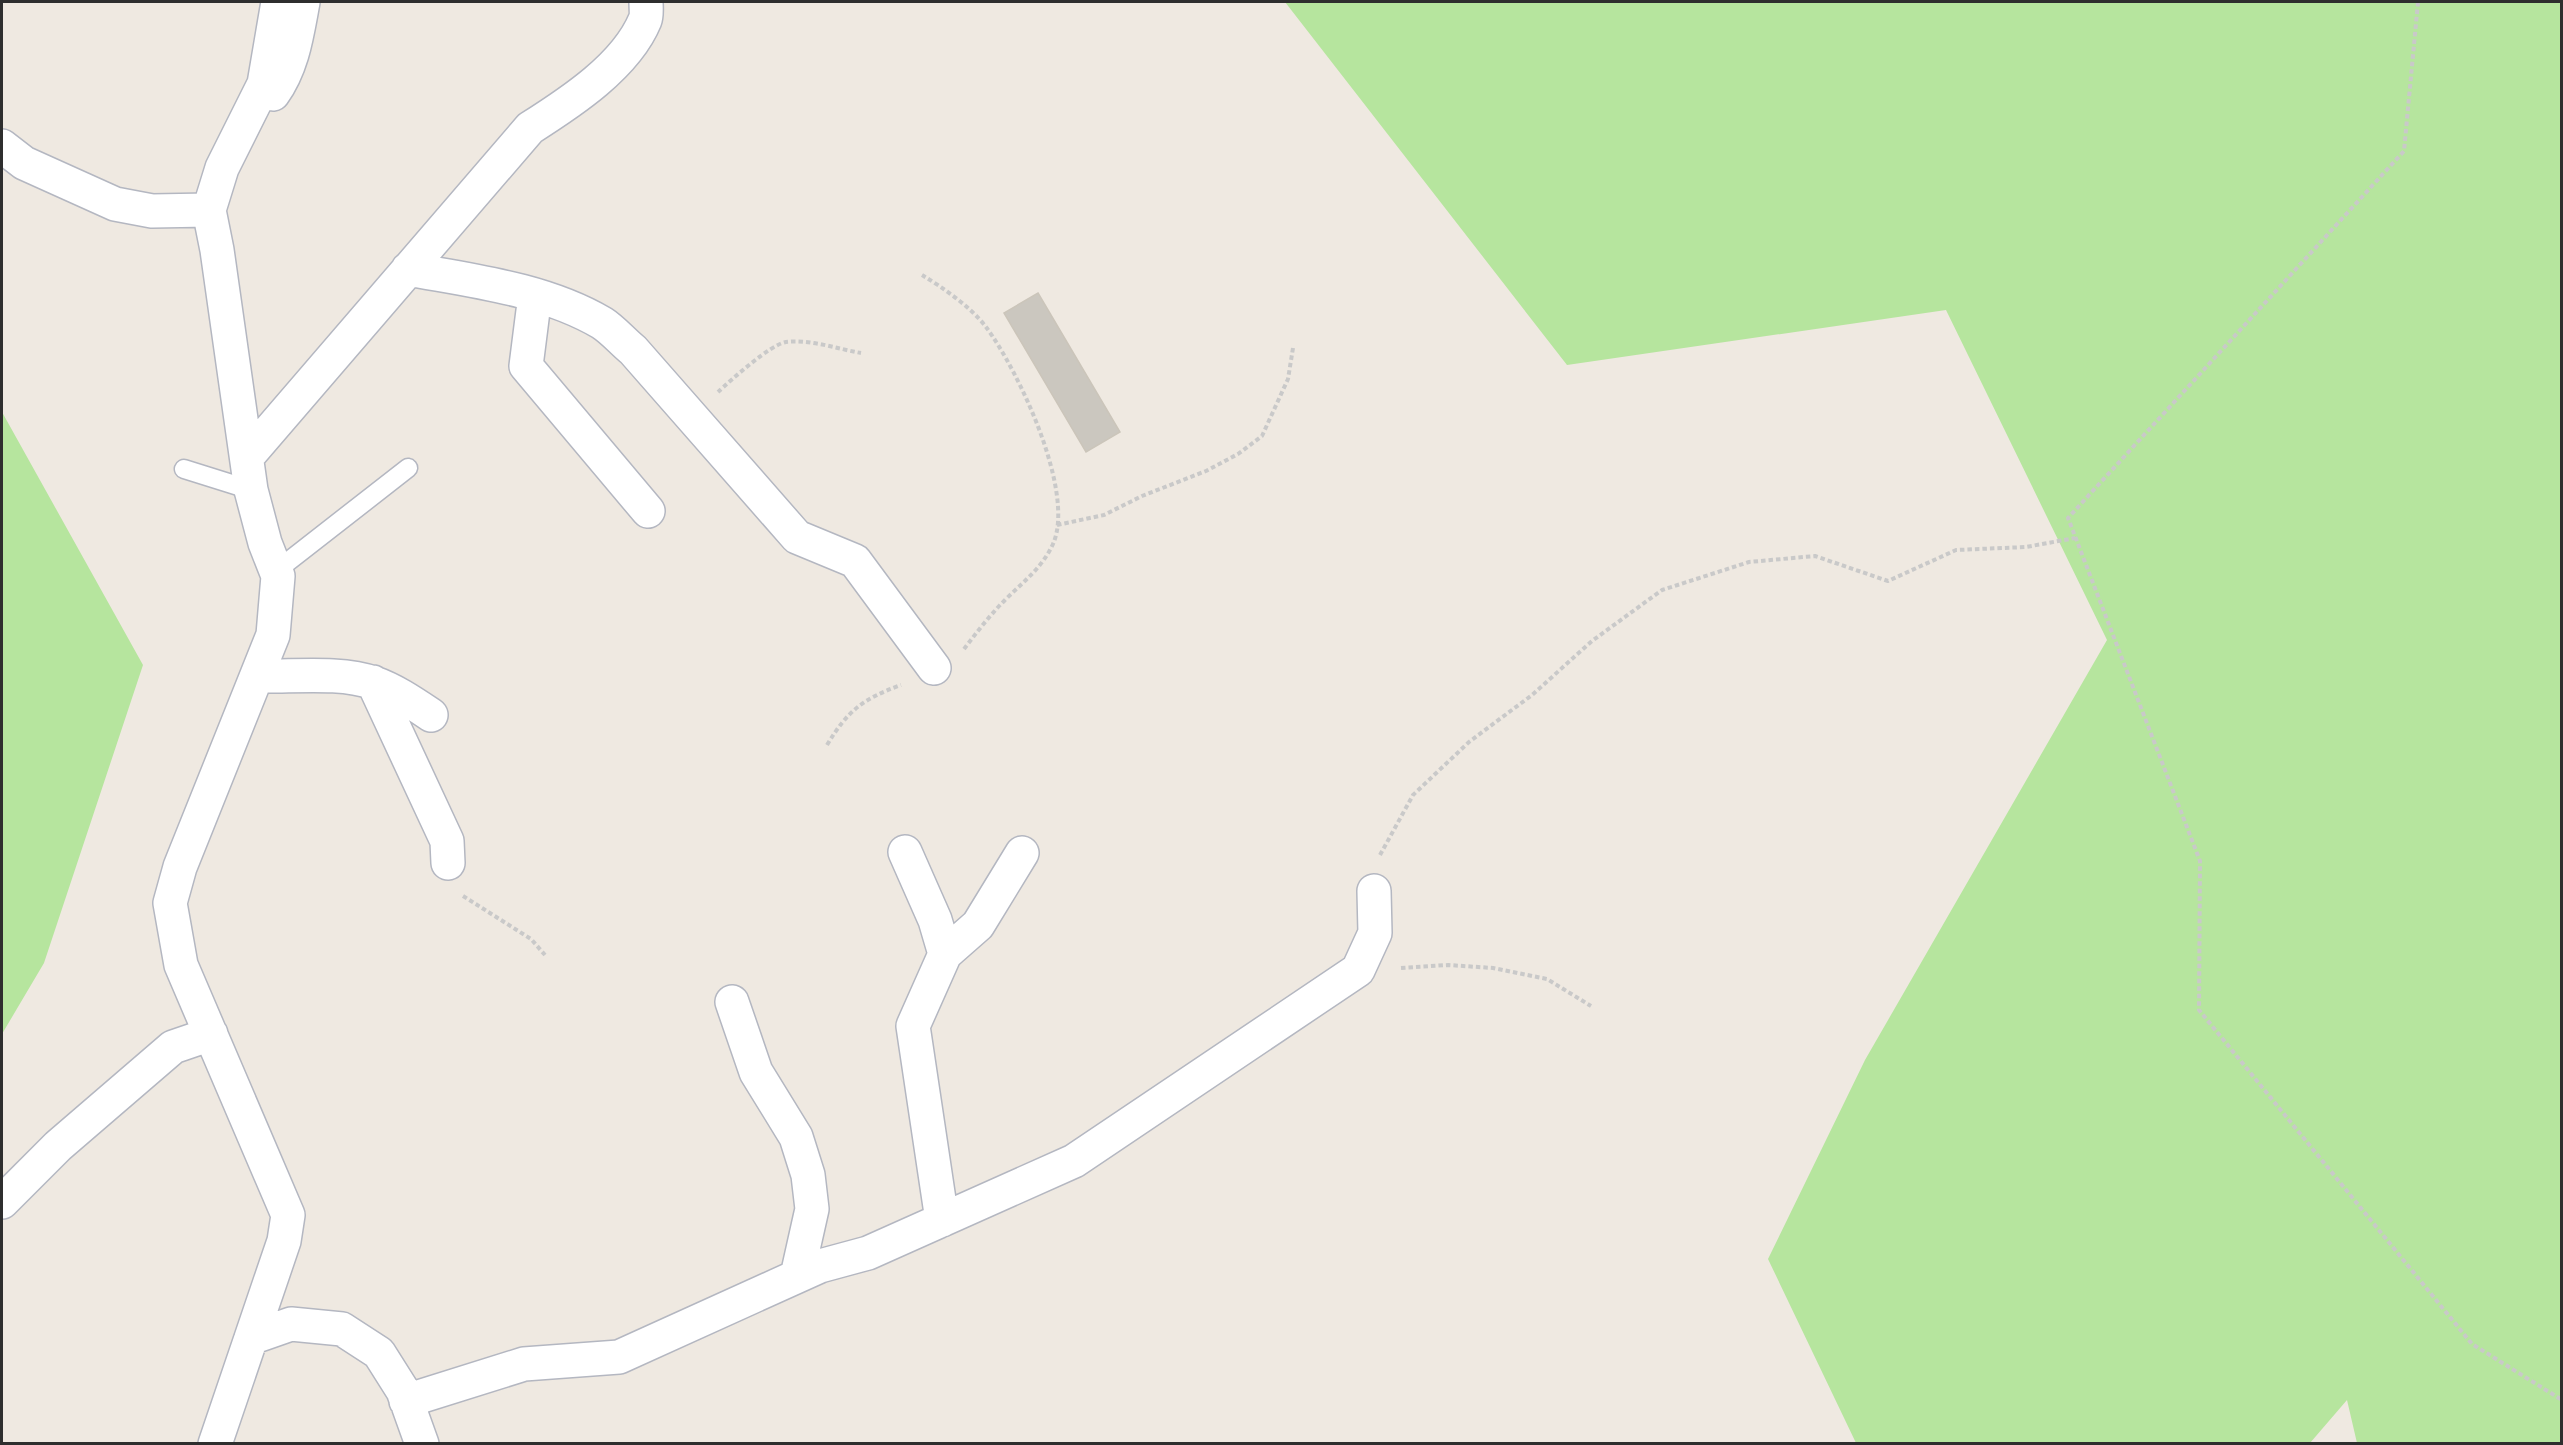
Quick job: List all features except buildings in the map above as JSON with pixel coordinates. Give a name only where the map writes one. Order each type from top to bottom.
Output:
[{"type":"street","points":[[215,1443],[284,1241],[288,1215],[181,965],[171,903],[180,867],[273,634],[278,604],[278,576],[265,543],[251,490],[217,250],[208,210],[222,168],[264,84],[278,2]]},
{"type":"street","points":[[248,117],[267,102],[286,76],[295,45],[303,2]]},
{"type":"street","points":[[247,457],[530,128],[559,110],[617,64],[646,19],[646,2]]},
{"type":"street","points":[[2,146],[24,162],[115,204],[152,211],[208,210]]},
{"type":"street","points":[[408,269],[535,295],[604,324],[633,350],[797,537],[855,561],[934,668]]},
{"type":"street","points":[[535,295],[526,366],[648,511]]},
{"type":"street","points":[[257,676],[341,677],[373,682],[402,696],[431,715]]},
{"type":"street","points":[[373,682],[447,841],[448,863]]},
{"type":"street","points":[[905,852],[935,920],[945,954]]},
{"type":"street","points":[[942,1220],[913,1026],[945,954],[978,925],[1022,853]]},
{"type":"street","points":[[406,1401],[524,1364],[619,1357],[820,1266],[868,1253],[1074,1161],[1358,970],[1375,933],[1374,891]]},
{"type":"street","points":[[732,1002],[756,1072],[796,1137],[808,1175],[812,1209],[797,1276]]},
{"type":"street","points":[[2,1202],[58,1146],[173,1047],[211,1034]]},
{"type":"street","points":[[251,1338],[291,1324],[342,1329],[380,1353],[406,1401],[422,1443]]},
{"type":"lane","points":[[276,571],[408,468]]},
{"type":"lane","points":[[184,469],[251,490]]},
{"type":"path","points":[[2418,2],[2404,151],[2068,518],[2200,861],[2199,1010],[2472,1344],[2562,1400]]},
{"type":"path","points":[[827,745],[838,727],[872,695],[916,679],[959,655],[986,621],[1041,566],[1054,543],[1057,499],[1045,442],[1021,390],[984,325],[942,287],[922,275]]},
{"type":"path","points":[[692,417],[759,358],[785,342],[810,343],[861,353]]},
{"type":"path","points":[[1057,525],[1104,515],[1142,496],[1206,471],[1238,454],[1262,436],[1288,379],[1293,348]]},
{"type":"path","points":[[1374,891],[1375,865],[1413,795],[1469,742],[1532,695],[1592,641],[1662,590],[1749,562],[1815,556],[1888,581],[1956,550],[2026,547],[2075,538]]},
{"type":"path","points":[[448,863],[442,884],[531,939],[545,956]]},
{"type":"path","points":[[1358,970],[1448,965],[1493,968],[1547,979],[1591,1006]]},
{"type":"green space","points":[[1285,2],[2561,2],[2561,1443],[2357,1443],[2347,1400],[2310,1443],[1856,1443],[1768,1259],[1865,1060],[2107,640],[1946,310],[1567,365]]},
{"type":"green space","points":[[2,412],[143,665],[44,963],[2,1034]]}]
